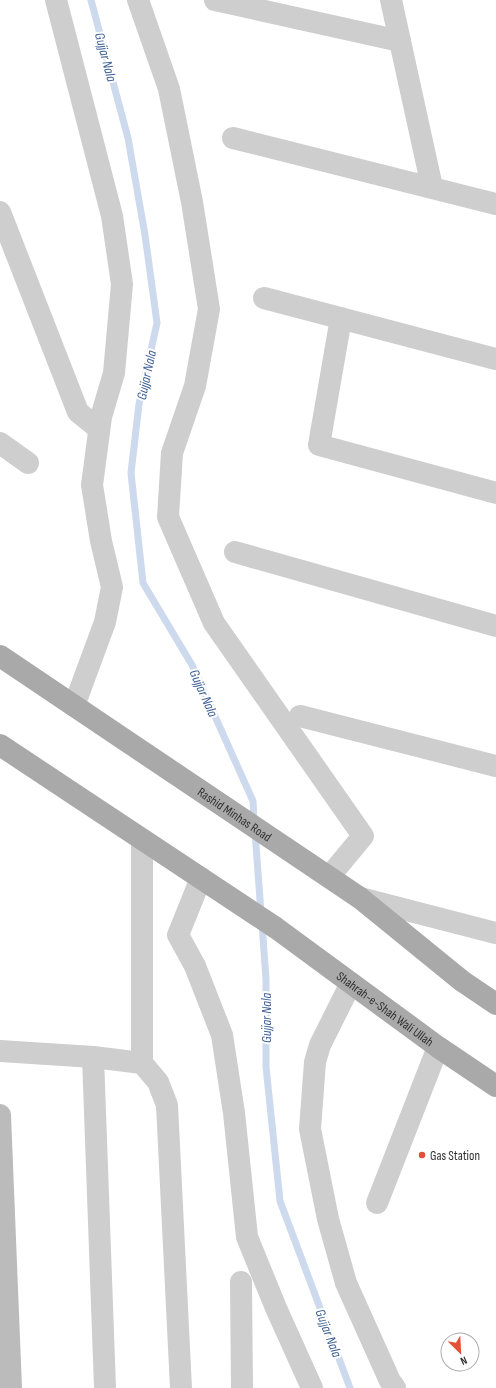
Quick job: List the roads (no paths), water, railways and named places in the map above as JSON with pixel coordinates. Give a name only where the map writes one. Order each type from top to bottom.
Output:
[{"type":"main road","name":"Rashid Minhas Road","points":[[0,656],[360,898],[462,981],[496,1004]]},
{"type":"main road","points":[[0,746],[201,878]]},
{"type":"main road","name":"Shahrah-e-Shah Wali Ullah","points":[[201,878],[276,928],[438,1047],[496,1086]]},
{"type":"main road","points":[[0,1115],[11,1388]]},
{"type":"street","points":[[56,0],[112,216],[122,284],[114,373],[101,416],[92,485],[112,587],[105,622],[74,706]]},
{"type":"street","points":[[138,0],[169,89],[192,202],[208,309],[195,386],[172,453],[168,517],[214,623],[363,836],[329,877]]},
{"type":"street","points":[[215,0],[400,41]]},
{"type":"street","points":[[391,0],[432,186]]},
{"type":"street","points":[[233,138],[432,186],[496,204]]},
{"type":"street","points":[[0,212],[78,412],[99,429]]},
{"type":"street","points":[[264,298],[496,359]]},
{"type":"street","points":[[341,318],[319,445],[496,494]]},
{"type":"street","points":[[0,443],[28,463]]},
{"type":"street","points":[[235,552],[496,626]]},
{"type":"street","points":[[300,716],[496,766]]},
{"type":"street","points":[[142,840],[142,1063],[158,1082],[167,1105],[181,1388]]},
{"type":"street","points":[[201,878],[178,935],[195,966],[222,1035],[234,1113],[247,1237],[276,1308],[312,1388]]},
{"type":"street","points":[[360,898],[496,933]]},
{"type":"street","points":[[351,983],[320,1045],[315,1062],[310,1129],[328,1219],[346,1283],[395,1388]]},
{"type":"street","points":[[377,1203],[438,1047]]},
{"type":"street","points":[[0,1051],[93,1057],[142,1063]]},
{"type":"street","points":[[93,1057],[105,1388]]},
{"type":"street","points":[[241,1282],[242,1388]]},
{"type":"waterway","name":"Gujjar Nala","points":[[91,0],[128,138],[145,235],[157,323],[139,404],[131,473],[143,583],[192,665],[253,801],[254,822]]},
{"type":"waterway","name":"Gujjar Nala","points":[[255,832],[261,913]]},
{"type":"waterway","name":"Gujjar Nala","points":[[262,924],[266,979],[266,1067],[280,1201],[350,1388]]},
{"type":"place","name":"Gas Station","points":[[422,1155]]}]
